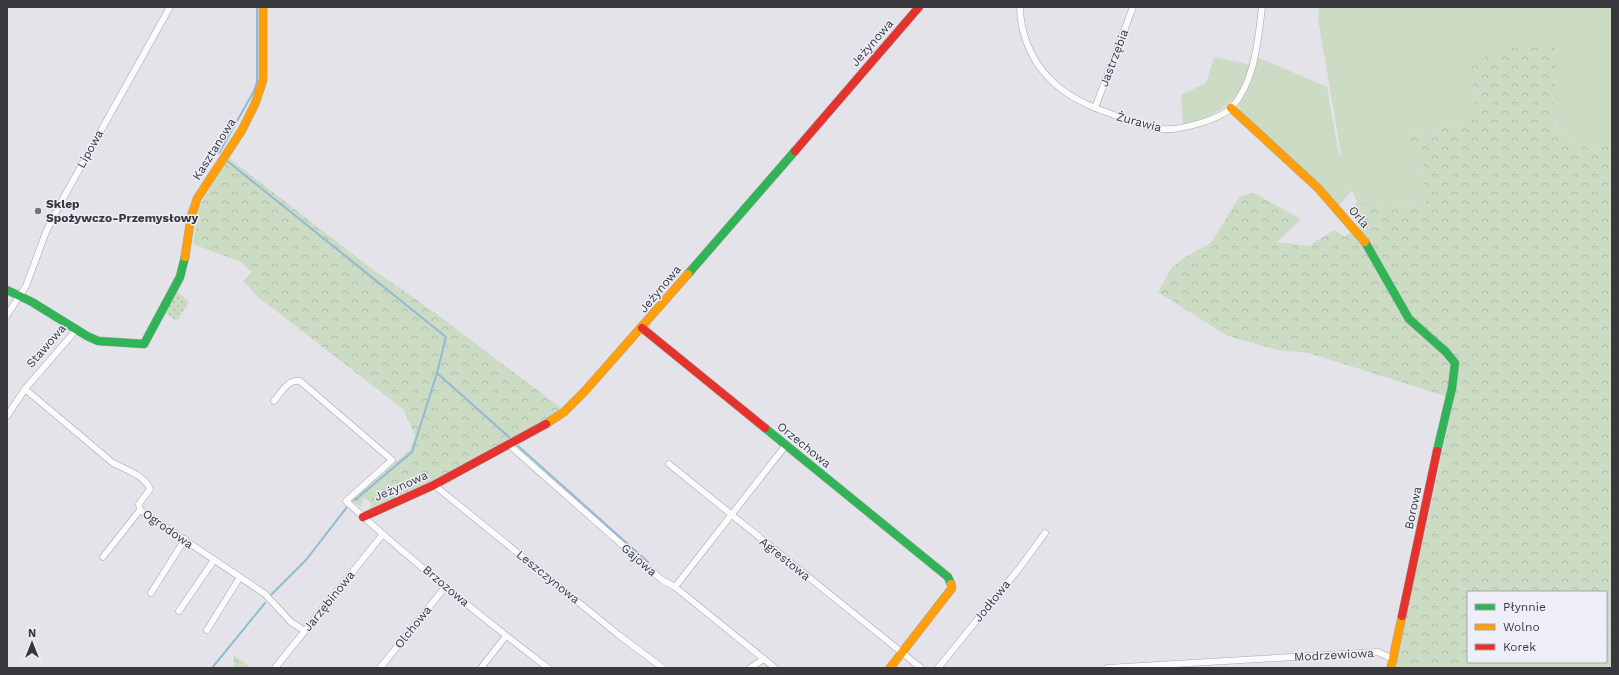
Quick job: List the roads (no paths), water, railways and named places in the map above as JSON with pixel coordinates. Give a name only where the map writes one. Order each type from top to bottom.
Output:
[{"type":"street","name":"Lipowa","points":[[7,315],[26,286],[46,232],[170,7]]},
{"type":"street","name":"Kasztanowa","points":[[144,344],[180,277],[184,266],[193,210],[197,199],[228,150],[261,92],[264,80],[264,7]]},
{"type":"street","name":"Jeżynowa","points":[[363,517],[434,485],[564,412],[642,328],[919,7]]},
{"type":"street","name":"Żurawia","points":[[1020,7],[1020,21],[1030,49],[1036,62],[1049,79],[1070,96],[1095,108],[1152,128],[1162,129],[1196,125],[1214,118],[1231,108],[1243,90],[1250,75],[1262,7]]},
{"type":"street","name":"Jastrzębia","points":[[1095,108],[1133,7]]},
{"type":"street","name":"Orla","points":[[1231,108],[1318,188],[1366,244],[1409,319],[1417,328],[1450,356]]},
{"type":"street","points":[[7,290],[77,329]]},
{"type":"street","name":"Orzechowa","points":[[642,328],[948,577],[952,588],[901,653]]},
{"type":"street","name":"Stawowa","points":[[7,416],[25,389],[77,329],[98,341],[144,344]]},
{"type":"street","name":"Borowa","points":[[1391,668],[1452,388],[1455,363],[1450,356]]},
{"type":"street","name":"Brzozowa","points":[[274,401],[290,382],[294,380],[300,381],[392,460],[346,501],[383,534],[506,636],[548,668]]},
{"type":"street","name":"Ogrodowa","points":[[25,389],[113,463],[129,471],[148,485],[150,489],[139,504],[140,510],[265,594],[291,622],[305,631]]},
{"type":"street","name":"Gajowa","points":[[508,444],[662,580],[675,586],[775,668]]},
{"type":"street","points":[[675,586],[786,445]]},
{"type":"street","name":"Agrestowa","points":[[669,464],[901,653]]},
{"type":"street","name":"Leszczynowa","points":[[434,485],[620,636],[663,668]]},
{"type":"street","points":[[103,557],[140,510]]},
{"type":"street","name":"Jodłowa","points":[[938,668],[1045,533]]},
{"type":"street","name":"Jarzębinowa","points":[[275,668],[383,534]]},
{"type":"street","points":[[151,593],[185,539]]},
{"type":"street","points":[[179,611],[214,560]]},
{"type":"street","points":[[207,630],[240,577]]},
{"type":"street","name":"Olchowa","points":[[380,668],[446,586]]},
{"type":"street","points":[[481,668],[506,636]]},
{"type":"street","name":"Modrzewiowa","points":[[1107,668],[1378,652],[1393,659]]},
{"type":"street","points":[[890,668],[901,653],[921,668]]},
{"type":"street","points":[[750,668],[764,659]]},
{"type":"waterway","points":[[219,153],[254,91],[257,82],[257,7]]},
{"type":"waterway","points":[[226,160],[446,337],[437,373],[412,452],[355,500]]},
{"type":"waterway","points":[[437,373],[509,437]]},
{"type":"waterway","points":[[518,446],[648,562]]},
{"type":"waterway","points":[[271,595],[306,560],[347,507]]},
{"type":"waterway","points":[[212,668],[265,603]]},
{"type":"place","name":"Sklep Spożywczo-Przemysłowy","points":[[38,211]]}]
